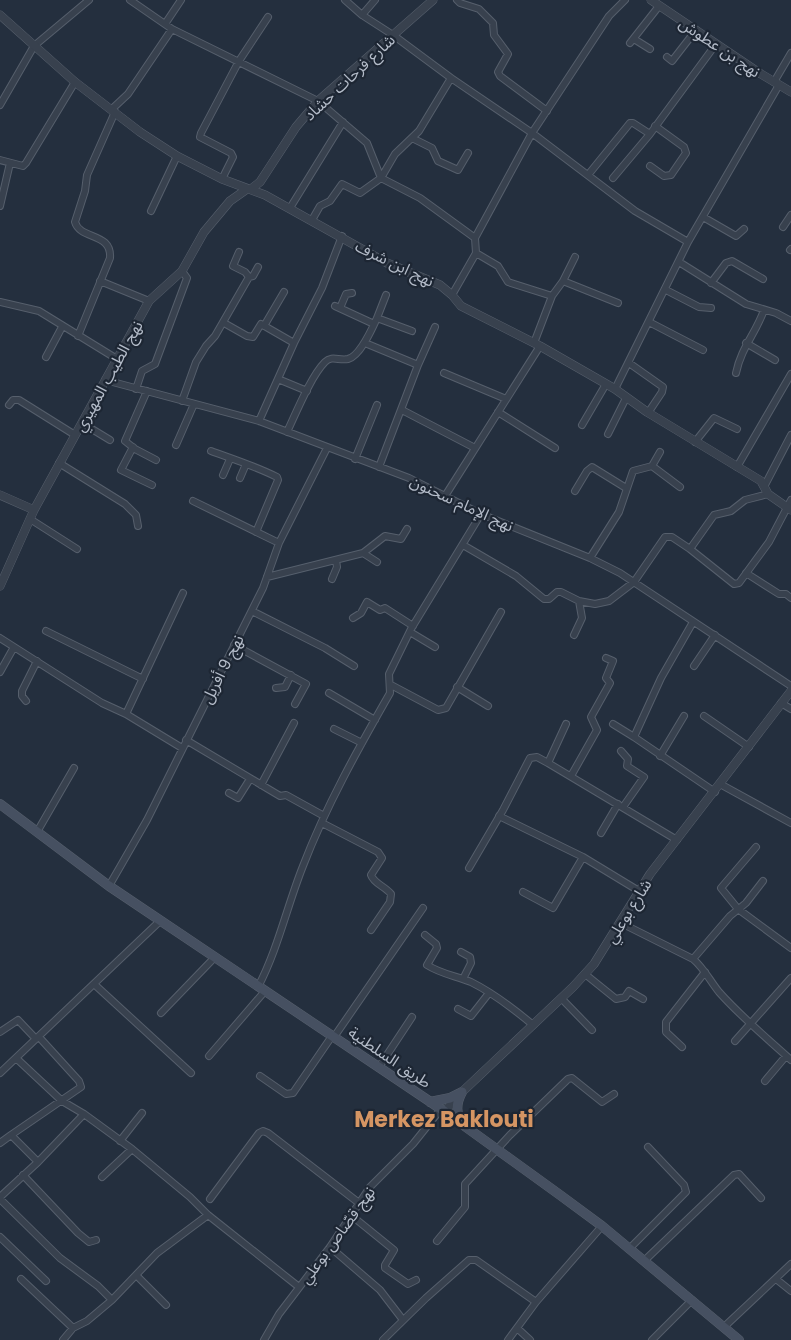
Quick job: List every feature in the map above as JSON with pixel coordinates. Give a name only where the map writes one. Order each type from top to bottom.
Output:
[{"type":"main road","name":"طريق السلطنية","points":[[2,809],[160,921],[443,1110],[602,1226],[739,1340]]},
{"type":"main road","points":[[430,1102],[443,1100],[462,1092]]},
{"type":"main road","points":[[462,1092],[457,1106],[464,1126]]},
{"type":"street","points":[[0,105],[34,46],[89,0]]},
{"type":"street","points":[[130,0],[172,29],[318,101],[367,143],[381,178],[420,198],[475,238]]},
{"type":"street","points":[[165,24],[181,0]]},
{"type":"street","points":[[345,0],[362,15],[393,34],[451,78],[532,133],[635,211],[688,242]]},
{"type":"street","points":[[362,15],[375,0]]},
{"type":"street","name":"شارع فرحات حشاد","points":[[249,189],[260,182],[280,149],[318,101],[433,0]]},
{"type":"street","points":[[457,0],[479,9],[495,26],[494,35],[508,54],[498,72],[500,76],[547,111]]},
{"type":"street","points":[[452,295],[476,253],[475,238],[532,133],[609,16],[625,0]]},
{"type":"street","name":"نهج بن عطوش","points":[[651,0],[791,92]]},
{"type":"street","points":[[650,49],[632,41],[659,6]]},
{"type":"street","name":"نهج ابن شرف","points":[[0,16],[75,82],[140,132],[177,156],[222,179],[290,208],[387,263],[440,285],[461,306],[615,389],[648,413],[765,485]]},
{"type":"street","points":[[222,179],[233,158],[231,153],[200,137],[201,133],[239,61],[268,16]]},
{"type":"street","points":[[78,336],[110,258],[109,246],[79,229],[75,222],[85,191],[87,175],[114,111],[172,29]]},
{"type":"street","points":[[667,57],[672,61],[696,30]]},
{"type":"street","points":[[613,178],[650,134],[716,44]]},
{"type":"street","points":[[615,389],[688,242],[777,84],[791,53]]},
{"type":"street","points":[[312,220],[320,206],[330,201],[342,184],[360,193],[381,178],[395,154],[412,138],[431,112],[451,78]]},
{"type":"street","points":[[0,160],[23,166],[26,163],[75,82]]},
{"type":"street","points":[[290,208],[343,122]]},
{"type":"street","points":[[588,175],[630,123],[650,134]]},
{"type":"street","points":[[650,166],[664,176],[671,175],[686,153],[684,147],[655,126]]},
{"type":"street","points":[[412,138],[432,148],[438,161],[459,170],[468,153]]},
{"type":"street","points":[[152,211],[177,156]]},
{"type":"street","points":[[0,206],[10,163]]},
{"type":"street","name":"نهج الطيب المهيري","points":[[0,586],[34,510],[149,301],[182,271],[204,231],[230,201],[249,189]]},
{"type":"street","points":[[783,227],[791,215]]},
{"type":"street","points":[[703,217],[736,236],[744,229]]},
{"type":"street","points":[[259,421],[322,288],[342,236]]},
{"type":"street","points":[[239,252],[233,266],[245,272],[249,277]]},
{"type":"street","points":[[476,253],[498,266],[508,282],[552,296]]},
{"type":"street","points":[[445,496],[537,345],[552,296],[563,282],[575,257]]},
{"type":"street","points":[[711,283],[726,263],[732,261],[763,279]]},
{"type":"street","points":[[679,262],[746,304],[776,313],[791,321]]},
{"type":"street","points":[[182,401],[196,362],[224,323],[249,277],[253,276],[258,267]]},
{"type":"street","points":[[136,388],[142,371],[154,364],[187,278],[182,271]]},
{"type":"street","points":[[100,281],[149,301]]},
{"type":"street","points":[[563,282],[618,303]]},
{"type":"street","points":[[666,290],[699,307],[711,308]]},
{"type":"street","points":[[264,326],[284,292]]},
{"type":"street","points":[[352,293],[346,294],[337,307],[412,331]]},
{"type":"street","points":[[287,432],[326,361],[335,358],[348,359],[365,343],[386,295]]},
{"type":"street","points":[[1,304],[39,311],[117,359]]},
{"type":"street","points":[[736,373],[746,343],[760,323],[764,310]]},
{"type":"street","points":[[649,322],[703,350]]},
{"type":"street","points":[[224,323],[253,337],[261,324],[294,343]]},
{"type":"street","points":[[46,357],[62,327]]},
{"type":"street","points":[[379,467],[435,327]]},
{"type":"street","points":[[365,343],[418,365]]},
{"type":"street","points":[[746,343],[775,360]]},
{"type":"street","points":[[629,363],[663,387],[648,413]]},
{"type":"street","points":[[444,373],[506,399]]},
{"type":"street","points":[[736,467],[791,374]]},
{"type":"street","points":[[278,379],[308,391]]},
{"type":"street","name":"نهج الإمام سحنون","points":[[105,380],[259,421],[409,478],[482,514],[590,558],[634,582],[791,686]]},
{"type":"street","points":[[582,425],[606,384]]},
{"type":"street","points":[[147,391],[125,441],[156,460]]},
{"type":"street","points":[[608,434],[626,398]]},
{"type":"street","points":[[9,405],[13,400],[19,400],[75,435]]},
{"type":"street","points":[[176,444],[194,404]]},
{"type":"street","points":[[356,459],[377,405]]},
{"type":"street","points":[[402,410],[475,448]]},
{"type":"street","points":[[498,412],[555,448]]},
{"type":"street","points":[[695,442],[714,418],[736,429]]},
{"type":"street","points":[[82,423],[111,440]]},
{"type":"street","points":[[463,545],[516,576],[544,599],[549,599],[557,592],[561,592],[579,602],[595,604],[609,601],[634,582],[665,537],[672,537],[734,584],[739,583],[769,542],[790,506],[768,494],[765,485],[791,435]]},
{"type":"street","points":[[133,447],[121,470],[152,485]]},
{"type":"street","name":"نهج 9 أفريل","points":[[109,886],[147,820],[252,611],[279,543],[327,448]]},
{"type":"street","points":[[211,451],[250,464],[277,477],[278,480],[256,532]]},
{"type":"street","points":[[590,558],[619,512],[633,471],[652,466],[660,452]]},
{"type":"street","points":[[223,475],[230,459]]},
{"type":"street","points":[[59,463],[125,504],[136,515],[138,526]]},
{"type":"street","points":[[240,478],[246,464]]},
{"type":"street","points":[[652,466],[681,488]]},
{"type":"street","points":[[574,491],[592,467],[626,488]]},
{"type":"street","points":[[690,549],[714,514],[731,511],[745,500],[768,494]]},
{"type":"street","points":[[0,495],[34,510]]},
{"type":"street","points":[[193,501],[279,543]]},
{"type":"street","points":[[208,1056],[261,989],[302,868],[324,816],[390,693],[389,674],[411,629],[482,514]]},
{"type":"street","points":[[30,519],[77,549]]},
{"type":"street","points":[[267,577],[363,554],[386,536],[401,539],[407,529]]},
{"type":"street","points":[[363,554],[377,562]]},
{"type":"street","points":[[332,579],[337,567],[336,560]]},
{"type":"street","points":[[746,573],[779,594],[786,594],[791,598]]},
{"type":"street","points":[[126,714],[183,593]]},
{"type":"street","points":[[353,618],[361,613],[367,602],[380,610],[386,609],[435,647]]},
{"type":"street","points":[[574,635],[582,618],[579,602]]},
{"type":"street","points":[[252,611],[325,648],[354,666]]},
{"type":"street","points":[[391,686],[438,710],[446,708],[501,612]]},
{"type":"street","points":[[634,737],[661,678],[693,622]]},
{"type":"street","points":[[46,630],[143,680]]},
{"type":"street","points":[[694,666],[715,635]]},
{"type":"street","points":[[0,638],[102,703],[126,714],[182,748]]},
{"type":"street","points":[[234,645],[306,684],[295,704]]},
{"type":"street","points":[[0,672],[14,647]]},
{"type":"street","points":[[606,658],[613,661],[606,678]]},
{"type":"street","points":[[26,701],[22,696],[22,691],[38,661]]},
{"type":"street","points":[[572,776],[597,730],[591,717],[610,683],[598,674]]},
{"type":"street","points":[[276,688],[285,687],[291,675]]},
{"type":"street","points":[[457,687],[488,706]]},
{"type":"street","name":"شارع بوعلي","points":[[443,1110],[561,998],[600,957],[639,891],[791,691]]},
{"type":"street","points":[[329,693],[375,720]]},
{"type":"street","points":[[781,703],[791,709]]},
{"type":"street","points":[[660,756],[684,716]]},
{"type":"street","points":[[704,716],[749,747]]},
{"type":"street","points":[[261,785],[294,723]]},
{"type":"street","points":[[548,763],[566,724]]},
{"type":"street","points":[[613,724],[715,792]]},
{"type":"street","points":[[334,729],[362,743]]},
{"type":"street","points":[[186,740],[280,796],[286,795],[324,816]]},
{"type":"street","points":[[601,833],[644,777],[627,766],[628,759],[621,751]]},
{"type":"street","points":[[469,868],[530,758],[537,758],[572,776],[677,840]]},
{"type":"street","points":[[37,832],[74,768]]},
{"type":"street","points":[[229,793],[238,798],[250,779]]},
{"type":"street","points":[[720,784],[791,823]]},
{"type":"street","points":[[499,816],[583,857],[639,891]]},
{"type":"street","points":[[322,823],[378,852],[382,858],[371,875],[373,880],[391,894],[390,902],[371,930]]},
{"type":"street","points":[[756,847],[721,888],[738,909],[791,948]]},
{"type":"street","points":[[524,892],[553,908],[583,857]]},
{"type":"street","points":[[693,959],[746,903],[763,881]]},
{"type":"street","points":[[260,1076],[286,1094],[293,1092],[423,908]]},
{"type":"street","points":[[0,1073],[160,921]]},
{"type":"street","points":[[621,923],[693,959],[750,1024],[789,1058],[765,1081]]},
{"type":"street","points":[[425,935],[436,944],[437,948],[427,965],[489,993],[533,1025]]},
{"type":"street","points":[[462,952],[470,957],[471,963],[463,980]]},
{"type":"street","points":[[161,1013],[215,957]]},
{"type":"street","points":[[682,1047],[666,1032],[666,1023],[705,972]]},
{"type":"street","points":[[585,974],[616,999],[625,997],[629,991],[643,999]]},
{"type":"street","points":[[735,1041],[791,978]]},
{"type":"street","points":[[94,984],[191,1073]]},
{"type":"street","points":[[458,1009],[471,1016],[489,993]]},
{"type":"street","points":[[561,998],[592,1030]]},
{"type":"street","points":[[379,1067],[412,1017]]},
{"type":"street","points":[[0,1032],[18,1020],[79,1081],[81,1088],[0,1143]]},
{"type":"street","points":[[16,1058],[62,1101],[132,1149],[208,1215],[299,1287]]},
{"type":"street","points":[[437,1241],[465,1207],[465,1184],[496,1149],[569,1078],[602,1102],[614,1094]]},
{"type":"street","name":"نهج قصّاص بوعلي","points":[[264,1340],[279,1314],[330,1247],[370,1187],[443,1110]]},
{"type":"street","points":[[120,1141],[141,1113]]},
{"type":"street","points":[[84,1114],[0,1198],[60,1258],[89,1279],[112,1300]]},
{"type":"street","points":[[210,1199],[259,1133],[263,1131],[359,1203]]},
{"type":"street","points":[[11,1135],[38,1162]]},
{"type":"street","points":[[629,1249],[686,1192],[684,1185],[648,1147]]},
{"type":"street","points":[[102,1177],[132,1149]]},
{"type":"street","points":[[644,1261],[734,1175],[739,1174],[761,1197]]},
{"type":"street","points":[[23,1175],[78,1233],[89,1242],[96,1240]]},
{"type":"street","points":[[63,1340],[73,1328],[87,1321],[112,1300],[157,1254],[208,1215]]},
{"type":"street","points":[[352,1216],[394,1250],[385,1268],[408,1284],[416,1280]]},
{"type":"street","points":[[507,1340],[536,1302],[602,1226]]},
{"type":"street","points":[[0,1237],[46,1281]]},
{"type":"street","points":[[330,1247],[380,1290],[403,1320]]},
{"type":"street","points":[[383,1340],[456,1270],[472,1259],[536,1302]]},
{"type":"street","points":[[724,1327],[791,1264]]},
{"type":"street","points":[[136,1276],[166,1305]]},
{"type":"street","points":[[21,1279],[73,1328]]},
{"type":"street","points":[[776,1279],[791,1291]]},
{"type":"street","points":[[652,1340],[692,1300]]},
{"type":"street","points":[[517,1328],[530,1340]]},
{"type":"district","name":"Merkez Baklouti","points":[[444,1119]]}]
